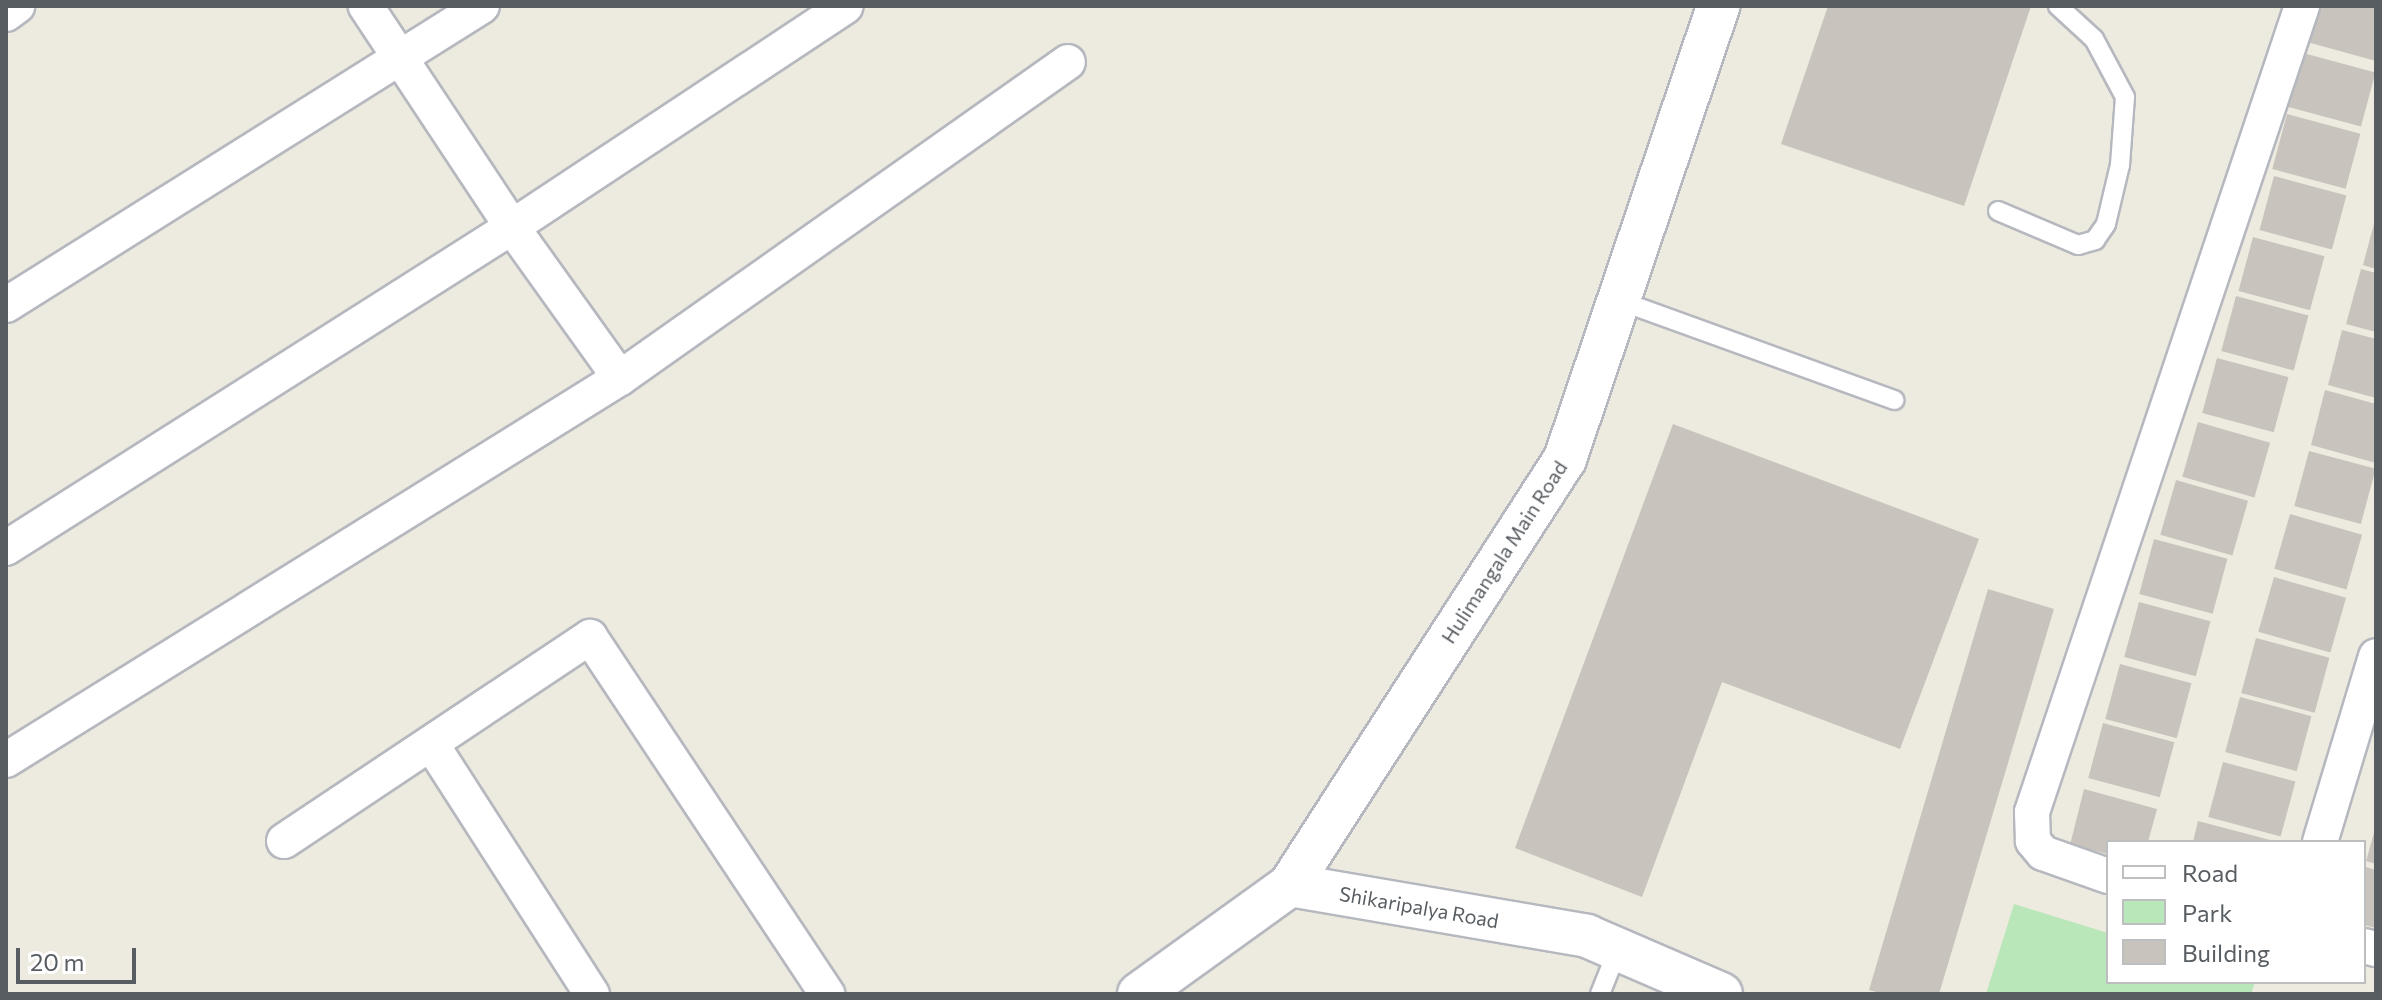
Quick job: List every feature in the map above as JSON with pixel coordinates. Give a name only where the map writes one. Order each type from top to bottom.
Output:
[{"type":"street","points":[[6,14],[17,6]]},
{"type":"street","points":[[366,6],[512,227],[620,378]]},
{"type":"street","points":[[6,305],[402,61],[482,6]]},
{"type":"street","points":[[6,548],[512,227],[846,6]]},
{"type":"street","name":"Hulimangala Main Road","points":[[1290,885],[1565,459],[1718,6]]},
{"type":"street","points":[[2106,875],[2043,853],[2033,841],[2032,812],[2302,6]]},
{"type":"street","points":[[6,760],[620,378],[1068,62]]},
{"type":"street","points":[[284,841],[590,637],[827,994]]},
{"type":"street","points":[[2321,840],[2376,656]]},
{"type":"street","points":[[432,745],[592,994]]},
{"type":"street","points":[[1139,994],[1290,885]]},
{"type":"street","name":"Shikaripalya Road","points":[[1290,885],[1587,936],[1721,994]]},
{"type":"lane","points":[[1998,211],[2078,245],[2095,240],[2106,224],[2120,165],[2125,97],[2094,39],[2058,6]]},
{"type":"lane","points":[[1618,300],[1895,400]]},
{"type":"lane","points":[[1600,994],[1618,949]]},
{"type":"green space","points":[[2014,904],[2106,932],[2106,984],[2254,984],[2251,994],[1986,994]]},
{"type":"building","points":[[1828,6],[2031,6],[1964,206],[1781,144]]},
{"type":"building","points":[[2316,6],[2376,6],[2376,61],[2307,42]]},
{"type":"building","points":[[2303,53],[2375,72],[2361,127],[2289,107]]},
{"type":"building","points":[[2287,114],[2360,134],[2346,189],[2272,169]]},
{"type":"building","points":[[2274,176],[2346,195],[2332,250],[2260,230]]},
{"type":"building","points":[[2376,220],[2376,269],[2363,265]]},
{"type":"building","points":[[2253,237],[2324,256],[2310,310],[2239,291]]},
{"type":"building","points":[[2361,269],[2376,273],[2376,332],[2346,324]]},
{"type":"building","points":[[2236,296],[2308,315],[2294,370],[2221,351]]},
{"type":"building","points":[[2342,330],[2376,339],[2376,398],[2328,385]]},
{"type":"building","points":[[2217,358],[2288,377],[2274,432],[2202,413]]},
{"type":"building","points":[[2325,390],[2376,404],[2376,463],[2311,445]]},
{"type":"building","points":[[2198,422],[2270,443],[2254,497],[2182,477]]},
{"type":"building","points":[[1673,424],[1979,539],[1900,749],[1722,682],[1642,897],[1515,848]]},
{"type":"building","points":[[2309,451],[2376,469],[2361,524],[2294,506]]},
{"type":"building","points":[[2176,480],[2248,501],[2232,555],[2160,535]]},
{"type":"building","points":[[2290,514],[2362,535],[2346,589],[2274,569]]},
{"type":"building","points":[[2154,539],[2227,559],[2213,614],[2139,594]]},
{"type":"building","points":[[2274,577],[2346,598],[2330,652],[2258,632]]},
{"type":"building","points":[[1988,589],[2054,609],[1939,994],[1884,994],[1869,990]]},
{"type":"building","points":[[2139,602],[2210,621],[2196,676],[2124,657]]},
{"type":"building","points":[[2256,638],[2329,658],[2315,713],[2241,693]]},
{"type":"building","points":[[2120,664],[2191,683],[2177,738],[2105,719]]},
{"type":"building","points":[[2240,697],[2311,716],[2297,771],[2225,752]]},
{"type":"building","points":[[2103,723],[2174,742],[2160,797],[2088,778]]},
{"type":"building","points":[[2223,762],[2295,781],[2281,836],[2208,817]]},
{"type":"building","points":[[2084,789],[2157,809],[2149,840],[2106,840],[2106,854],[2070,845]]},
{"type":"building","points":[[2198,821],[2270,840],[2193,840]]},
{"type":"building","points":[[2376,829],[2376,864],[2366,861]]},
{"type":"building","points":[[2366,867],[2376,870],[2376,928],[2366,926]]}]
